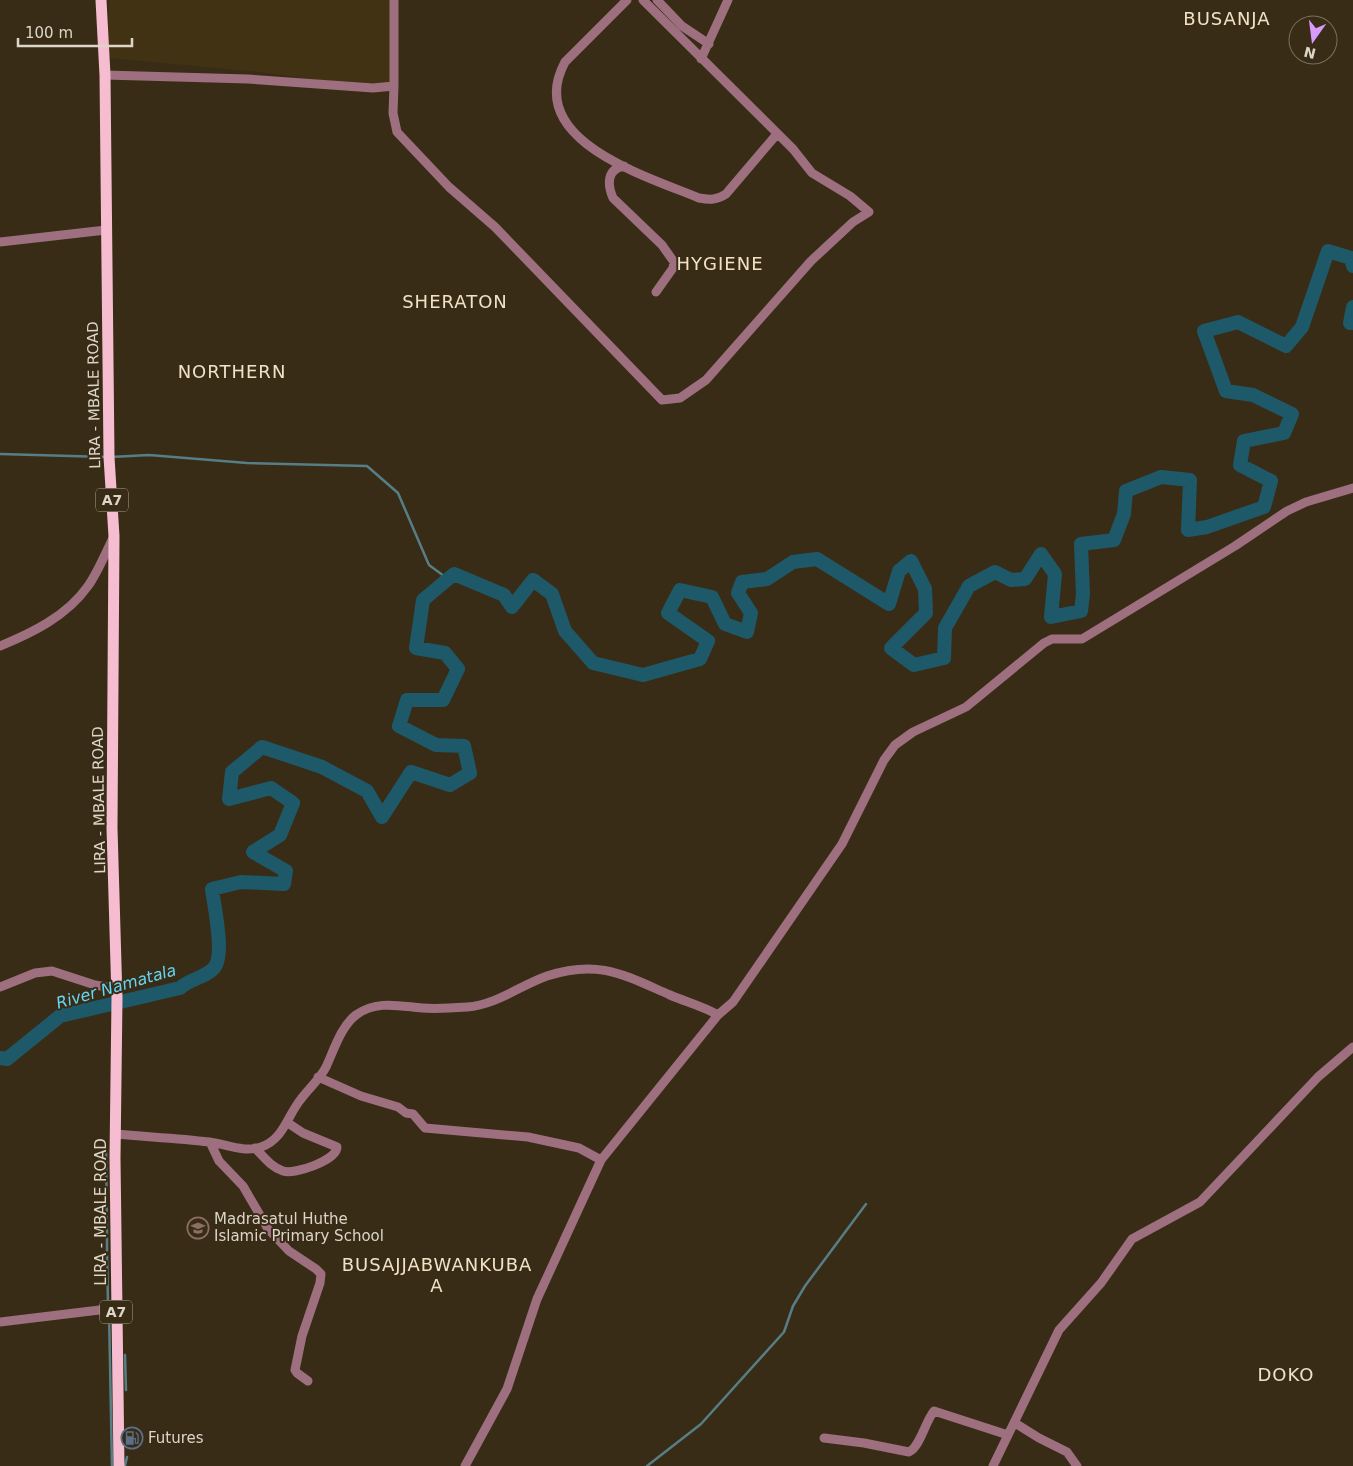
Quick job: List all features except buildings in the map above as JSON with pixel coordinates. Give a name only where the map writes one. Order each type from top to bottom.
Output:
[{"type":"main road","name":"LIRA - MBALE ROAD","points":[[101,0],[105,75],[109,457],[114,536],[112,828],[117,994],[116,1308],[119,1466]]},
{"type":"street","points":[[394,0],[393,113],[397,132],[449,187],[495,227],[662,400],[670,401],[680,398],[706,380],[811,261],[853,222],[869,212],[850,196],[812,173],[777,134],[643,0]]},
{"type":"street","points":[[627,0],[565,62],[559,77],[556,96],[560,114],[576,136],[592,145],[596,152],[624,166],[698,198],[718,199],[726,194],[777,134]]},
{"type":"street","points":[[657,0],[682,26],[709,44]]},
{"type":"street","points":[[702,59],[728,0]]},
{"type":"street","points":[[105,75],[248,79],[373,88],[394,86]]},
{"type":"street","points":[[624,166],[613,171],[610,176],[609,189],[613,198],[662,245],[674,262],[673,268],[656,292]]},
{"type":"street","points":[[0,242],[106,230]]},
{"type":"street","points":[[465,1466],[506,1389],[536,1299],[602,1160],[718,1015],[734,1002],[842,844],[884,760],[895,744],[913,732],[966,706],[1044,643],[1052,639],[1082,639],[1235,546],[1288,511],[1306,502],[1353,488]]},
{"type":"street","points":[[0,646],[40,628],[69,606],[88,587],[114,536]]},
{"type":"street","points":[[116,1134],[210,1142],[225,1147],[255,1148],[276,1138],[288,1123],[298,1103],[318,1077],[350,1020],[369,1008],[392,1004],[422,1008],[468,1007],[486,1003],[546,977],[566,972],[603,969],[621,973],[672,996],[706,1007],[718,1015]]},
{"type":"street","points":[[0,986],[35,973],[52,971],[117,994]]},
{"type":"street","points":[[993,1466],[1059,1330],[1102,1283],[1132,1239],[1200,1202],[1318,1077],[1353,1047]]},
{"type":"street","points":[[318,1077],[361,1096],[398,1107],[406,1113],[413,1114],[425,1128],[462,1129],[553,1141],[579,1148],[602,1160]]},
{"type":"street","points":[[255,1148],[272,1166],[289,1172],[305,1169],[331,1157],[336,1152],[337,1147],[303,1133],[288,1123]]},
{"type":"street","points":[[210,1142],[219,1161],[243,1186],[268,1229],[284,1247],[321,1274],[320,1283],[302,1336],[295,1370],[296,1373],[308,1381]]},
{"type":"street","points":[[0,1322],[116,1308]]},
{"type":"street","points":[[824,1438],[910,1452],[915,1448],[923,1427],[934,1411],[1008,1435]]},
{"type":"street","points":[[1015,1423],[1067,1452],[1077,1466]]},
{"type":"shaded area","points":[[109,0],[390,0],[393,83],[360,86],[260,72],[108,58]]},
{"type":"waterway","name":"River Namatala","points":[[0,1058],[7,1059],[60,1016],[180,988],[213,969],[217,963],[219,943],[212,889],[241,882],[284,884],[286,871],[253,852],[280,835],[293,803],[271,788],[229,799],[232,772],[262,747],[322,767],[367,791],[382,817],[411,772],[450,785],[470,773],[464,746],[436,745],[399,726],[407,700],[443,700],[458,669],[445,653],[416,648],[423,600],[454,574],[504,595],[512,607],[533,580],[552,594],[565,631],[593,663],[643,675],[700,659],[708,641],[668,613],[680,590],[712,597],[725,624],[747,632],[751,613],[738,593],[742,582],[767,579],[793,562],[817,559],[889,604],[899,571],[911,561],[925,589],[926,613],[891,648],[914,665],[944,658],[945,628],[969,586],[995,572],[1011,580],[1025,579],[1041,554],[1055,574],[1051,617],[1081,611],[1083,594],[1081,544],[1114,540],[1124,514],[1126,491],[1161,477],[1190,480],[1188,530],[1207,527],[1264,507],[1271,481],[1240,465],[1244,441],[1284,433],[1292,414],[1253,395],[1226,391],[1204,331],[1238,322],[1286,346],[1302,327],[1328,251],[1351,258],[1353,266]]},
{"type":"waterway","name":"River Namatala","points":[[1353,307],[1350,323],[1353,323]]},
{"type":"waterway","points":[[0,454],[106,457]]},
{"type":"waterway","points":[[111,457],[149,455],[247,463],[367,466],[398,493],[429,565],[448,579]]},
{"type":"waterway","points":[[106,1145],[107,1234]]},
{"type":"waterway","points":[[647,1466],[701,1424],[784,1332],[793,1306],[805,1286],[866,1204]]},
{"type":"waterway","points":[[107,1238],[107,1251]]},
{"type":"waterway","points":[[107,1255],[108,1304]]},
{"type":"waterway","points":[[109,1311],[112,1466]]},
{"type":"waterway","points":[[125,1355],[126,1390]]},
{"type":"waterway","points":[[127,1432],[125,1443],[127,1447]]},
{"type":"waterway","points":[[125,1466],[127,1457]]},
{"type":"place","name":"Madrasatul Huthe Islamic Primary School","points":[[198,1228]]},
{"type":"place","name":"Futures","points":[[132,1438]]},
{"type":"district","name":"BUSANJA","points":[[1227,19]]},
{"type":"district","name":"HYGIENE","points":[[720,264]]},
{"type":"district","name":"SHERATON","points":[[455,302]]},
{"type":"district","name":"NORTHERN","points":[[232,372]]},
{"type":"district","name":"BUSAJJABWANKUBA A","points":[[437,1275]]},
{"type":"district","name":"DOKO","points":[[1286,1375]]}]
